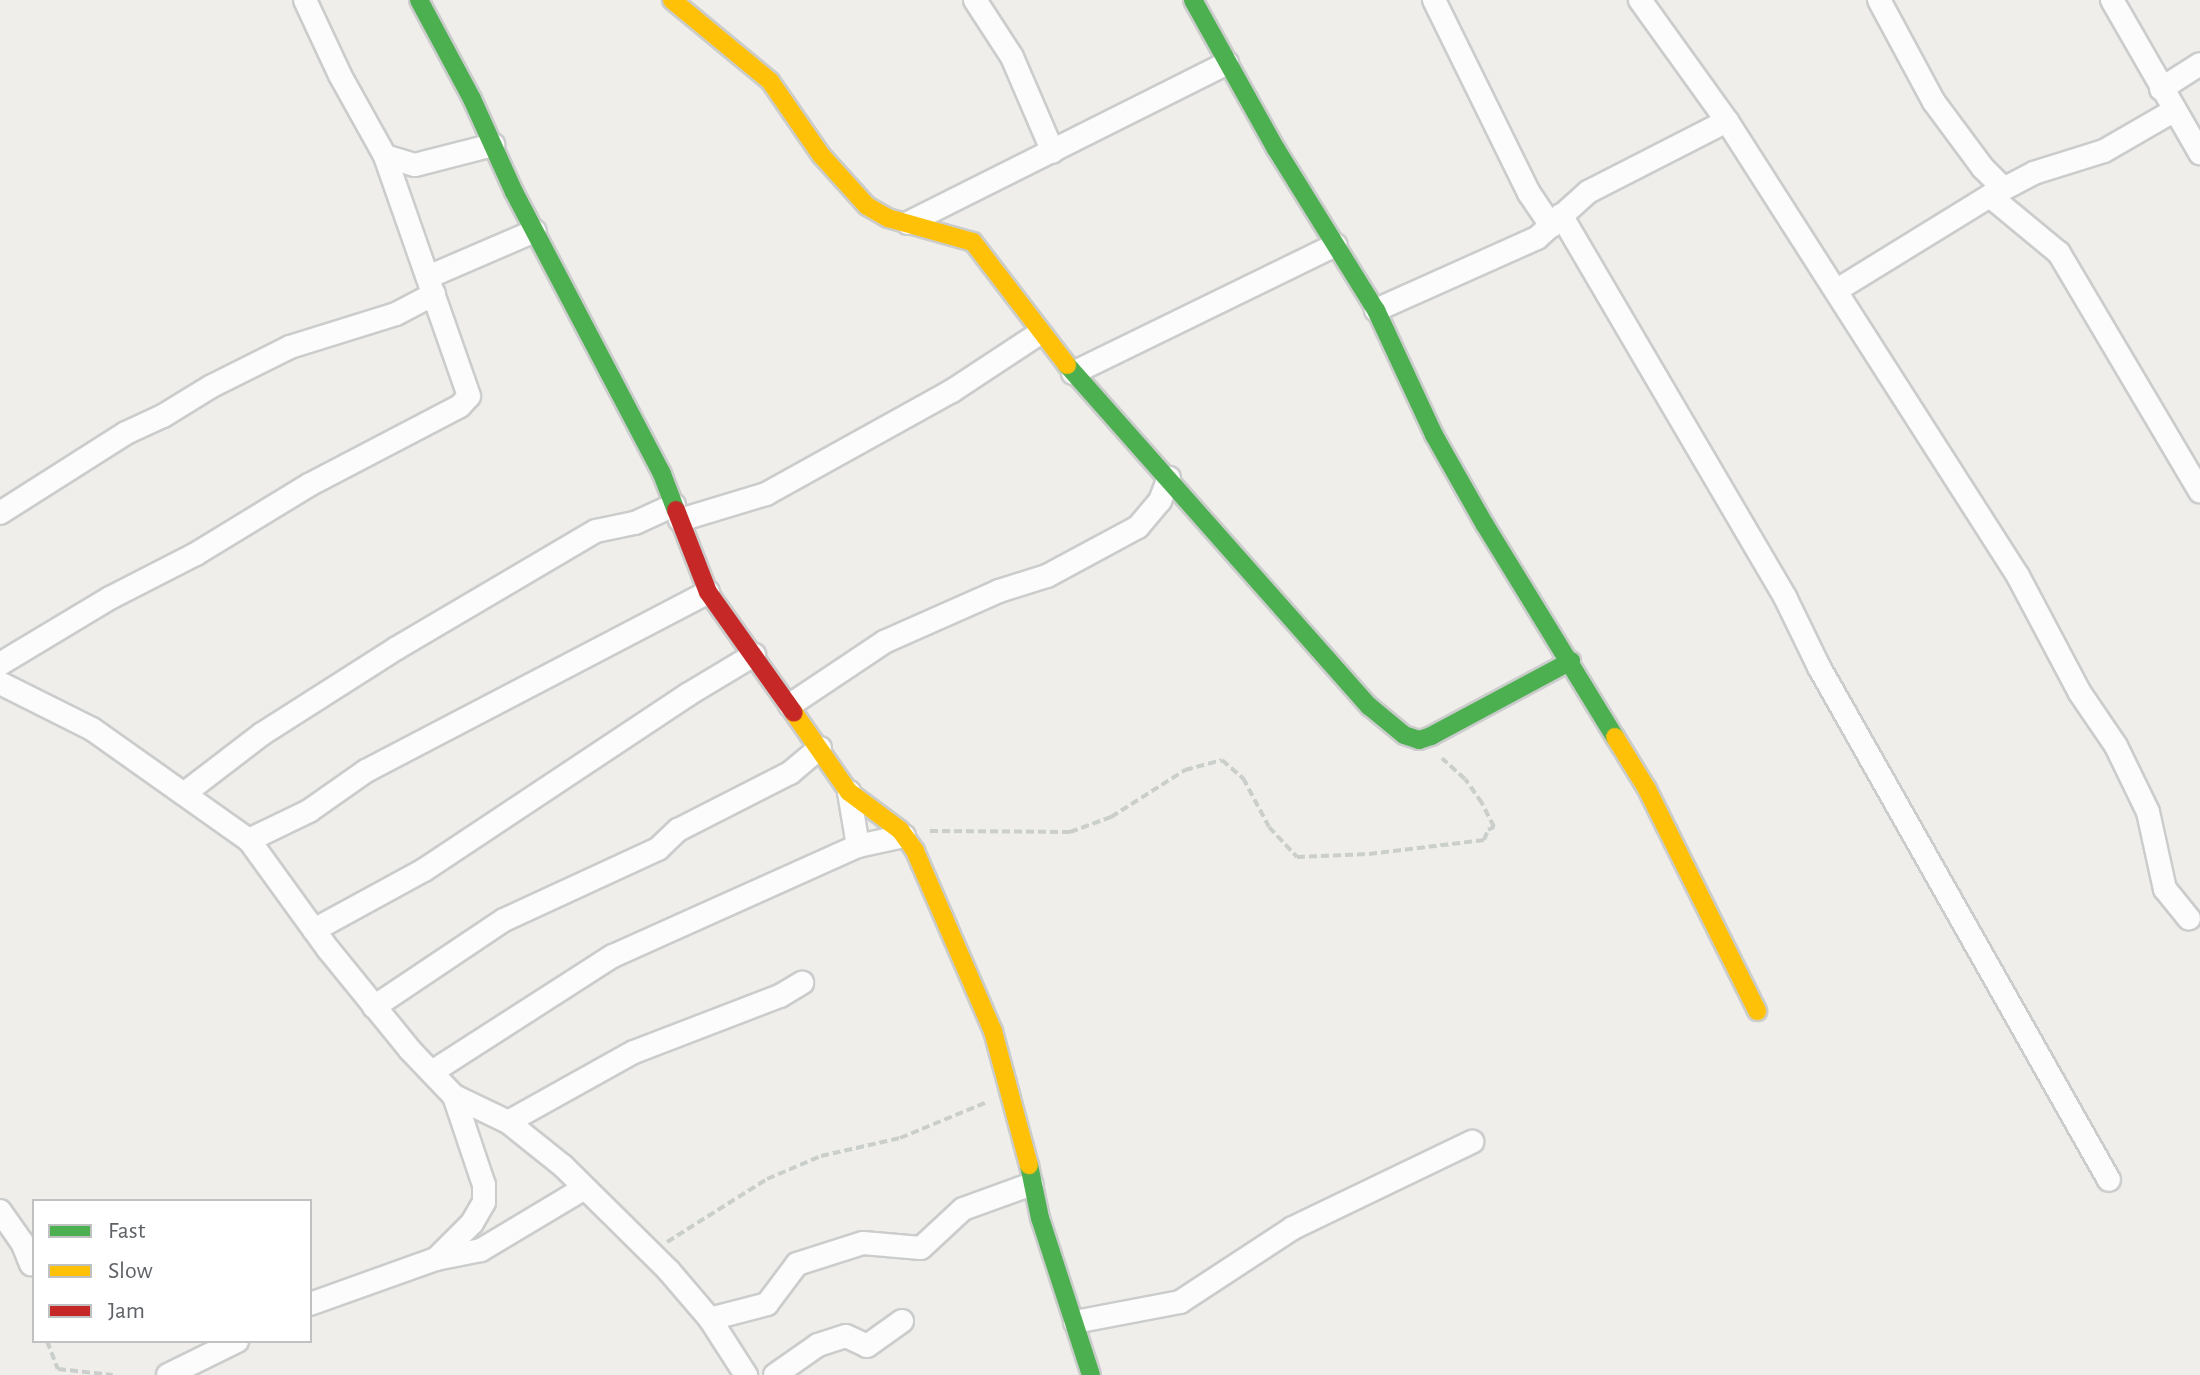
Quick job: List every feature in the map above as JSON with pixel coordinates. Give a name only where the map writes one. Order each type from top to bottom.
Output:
[{"type":"street","points":[[0,664],[110,598],[196,554],[309,485],[466,402],[469,396],[385,156],[340,75],[305,0]]},
{"type":"street","points":[[419,0],[631,413],[677,512],[708,592],[849,792],[902,833],[915,851],[993,1031],[1032,1184],[1091,1375]]},
{"type":"street","points":[[672,0],[770,81],[849,189],[867,206],[908,223],[973,242],[1073,373],[1369,706],[1404,735],[1419,740],[1571,661]]},
{"type":"street","points":[[975,0],[1012,57],[1053,152]]},
{"type":"street","points":[[1434,0],[1529,193],[1556,221],[1786,599],[1819,667],[2109,1180]]},
{"type":"street","points":[[1640,0],[1727,121],[2018,576],[2080,693],[2116,746],[2148,812],[2165,889],[2189,919]]},
{"type":"street","points":[[1879,0],[1934,102],[1983,168],[1996,192],[2059,253],[2200,491]]},
{"type":"street","points":[[2112,0],[2200,153]]},
{"type":"street","points":[[1202,3],[1227,63],[1376,310],[1434,435],[1485,525],[1647,789],[1757,1011]]},
{"type":"street","points":[[908,223],[1227,63]]},
{"type":"street","points":[[2161,89],[2200,64]]},
{"type":"street","points":[[1837,290],[1996,192],[2034,173],[2104,151],[2175,110]]},
{"type":"street","points":[[1376,310],[1537,238],[1588,192],[1727,121]]},
{"type":"street","points":[[385,156],[415,165],[493,145]]},
{"type":"street","points":[[0,513],[126,433],[163,416],[212,386],[290,347],[396,314],[431,286],[535,231]]},
{"type":"street","points":[[1073,373],[1335,245]]},
{"type":"street","points":[[185,793],[262,734],[397,648],[596,531],[766,494],[952,391],[1040,333]]},
{"type":"street","points":[[790,705],[884,642],[999,591],[1047,576],[1138,527],[1160,501],[1169,478]]},
{"type":"street","points":[[249,840],[309,811],[366,771],[708,592]]},
{"type":"street","points":[[314,930],[424,870],[689,694],[754,655]]},
{"type":"street","points":[[0,683],[92,729],[249,840],[374,1007],[454,1096],[508,1122],[563,1166],[645,1247],[710,1319],[746,1375]]},
{"type":"street","points":[[374,1007],[504,920],[658,849],[678,830],[790,773],[820,748]]},
{"type":"street","points":[[849,792],[858,846]]},
{"type":"street","points":[[432,1072],[613,956],[858,846],[902,833]]},
{"type":"street","points":[[508,1122],[634,1052],[780,996],[802,983]]},
{"type":"street","points":[[436,1259],[472,1223],[484,1202],[484,1185],[454,1096]]},
{"type":"street","points":[[1075,1322],[1180,1302],[1293,1228],[1472,1142]]},
{"type":"street","points":[[710,1319],[767,1304],[797,1264],[863,1243],[921,1248],[963,1209],[1032,1184]]},
{"type":"street","points":[[312,1303],[436,1259],[463,1257],[481,1250],[583,1189]]},
{"type":"street","points":[[0,1211],[22,1242],[31,1264]]},
{"type":"street","points":[[775,1375],[818,1345],[846,1336],[867,1346],[902,1321]]},
{"type":"street","points":[[168,1375],[233,1343]]},
{"type":"path","points":[[902,833],[1070,832],[1111,817],[1185,770],[1222,760],[1243,778],[1269,827],[1297,857],[1369,854],[1484,840],[1488,830],[1494,827],[1482,803],[1465,779],[1419,740]]},
{"type":"path","points":[[645,1247],[666,1242],[767,1179],[821,1156],[913,1134],[1010,1092]]},
{"type":"path","points":[[48,1343],[58,1369],[113,1375]]},
{"type":"traffic: fast","points":[[419,0],[472,99],[514,192],[662,474],[676,510]]},
{"type":"traffic: fast","points":[[1193,0],[1276,149],[1376,310],[1434,435],[1485,525],[1615,737]]},
{"type":"traffic: fast","points":[[1067,365],[1369,706],[1404,735],[1419,740],[1431,736],[1571,661]]},
{"type":"traffic: fast","points":[[1029,1165],[1040,1218],[1091,1375]]},
{"type":"traffic: slow","points":[[672,0],[770,81],[821,155],[867,206],[888,218],[973,242],[1067,365]]},
{"type":"traffic: slow","points":[[794,713],[849,792],[900,830],[915,851],[993,1031],[1029,1165]]},
{"type":"traffic: slow","points":[[1615,737],[1647,789],[1757,1011]]},
{"type":"traffic: jam","points":[[676,510],[708,592],[794,713]]}]
